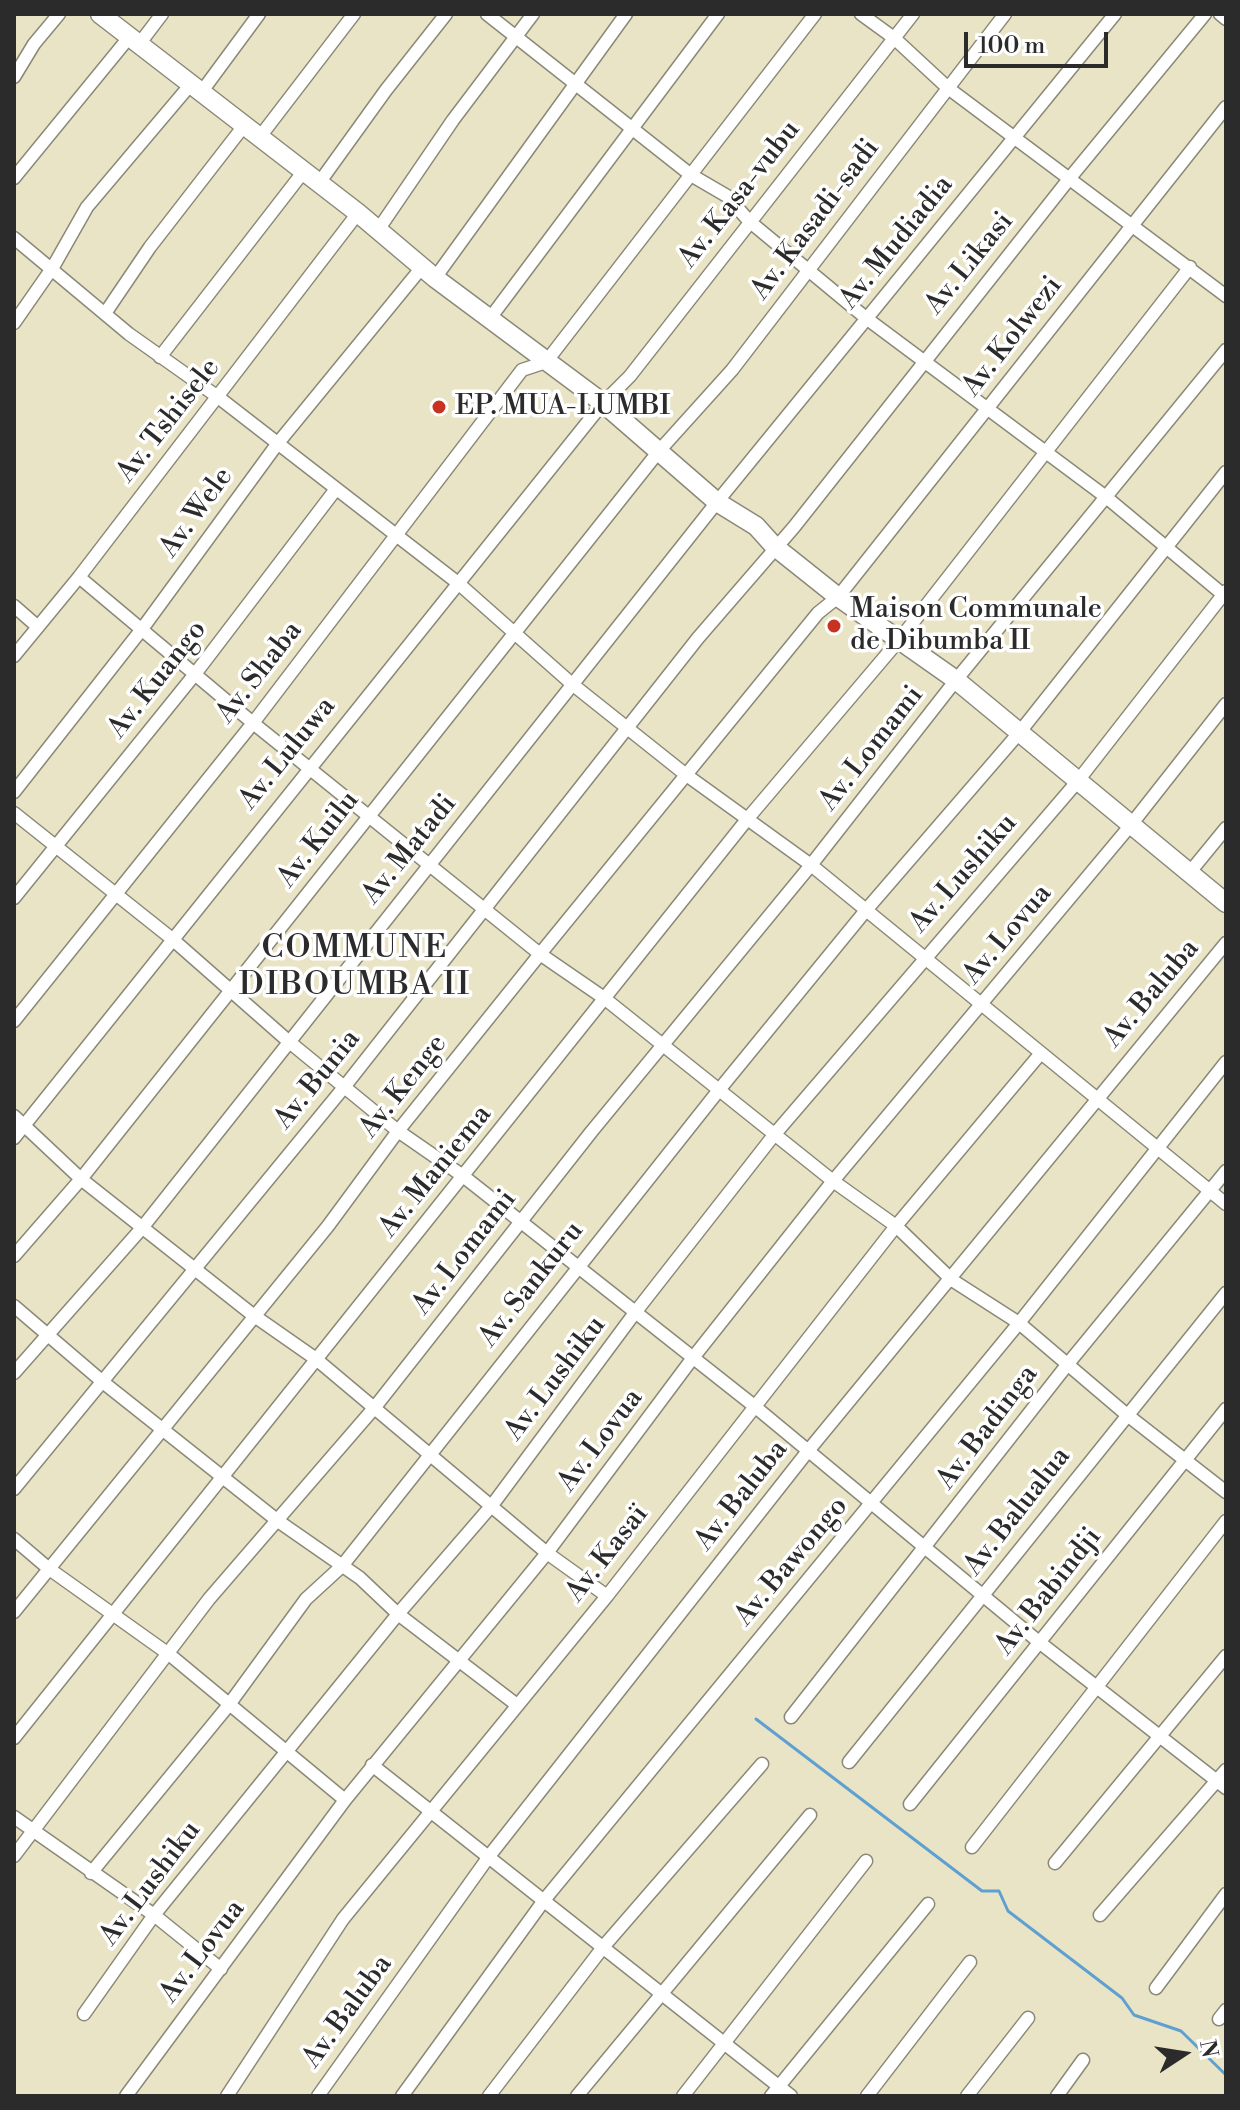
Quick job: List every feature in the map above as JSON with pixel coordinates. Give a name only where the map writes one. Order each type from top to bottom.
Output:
[{"type":"highway","points":[[100,14],[358,213],[429,272],[603,403],[717,502],[756,526],[774,546],[838,597],[956,680],[1226,903]]},
{"type":"street","points":[[14,77],[34,44],[59,14]]},
{"type":"street","points":[[14,178],[136,39],[162,14]]},
{"type":"street","points":[[14,323],[53,267],[87,207],[259,14]]},
{"type":"street","points":[[259,138],[354,14]]},
{"type":"street","points":[[319,183],[446,14]]},
{"type":"street","points":[[487,14],[574,86],[691,175],[727,196],[749,221],[809,267],[866,318],[985,410],[1106,497],[1225,594]]},
{"type":"street","points":[[378,230],[453,120],[533,14]]},
{"type":"street","name":"Av. Wele","points":[[14,792],[142,629],[278,443],[429,272],[626,14]]},
{"type":"street","points":[[491,317],[718,14]]},
{"type":"street","points":[[546,362],[815,14]]},
{"type":"street","points":[[861,14],[894,38],[948,88],[1130,228],[1190,267],[1226,296]]},
{"type":"street","name":"Av. Kasa-vubu","points":[[603,403],[630,376],[913,14]]},
{"type":"street","name":"Av. Kasadi-sadi","points":[[659,451],[732,370],[1005,14]]},
{"type":"street","name":"Av. Mudiadia","points":[[717,502],[1115,14]]},
{"type":"street","name":"Av. Likasi","points":[[774,546],[794,527],[923,361],[1205,14]]},
{"type":"street","points":[[1220,14],[1226,19]]},
{"type":"street","name":"Av. Kolwezi","points":[[838,597],[1226,107]]},
{"type":"street","points":[[106,312],[150,247],[243,127]]},
{"type":"street","points":[[160,357],[304,171]]},
{"type":"street","name":"Av. Tshisele","points":[[14,656],[79,577],[358,213]]},
{"type":"street","points":[[14,238],[160,357],[218,397],[458,583],[572,684],[685,774],[749,817],[867,909],[1226,1204]]},
{"type":"street","name":"Av. Maniema","points":[[14,1738],[749,817],[900,639],[1048,454],[1190,267]]},
{"type":"street","name":"Av. Lomami","points":[[14,1856],[170,1655],[209,1599],[375,1407],[519,1222],[1226,350]]},
{"type":"street","name":"Av. Shaba","points":[[14,1021],[253,723],[522,370],[546,362]]},
{"type":"street","name":"Av. Luluwa","points":[[14,1138],[171,938],[603,403]]},
{"type":"street","name":"Av. Kuilu","points":[[14,1256],[81,1179],[659,451]]},
{"type":"street","name":"Av. Sankuru","points":[[91,1873],[228,1706],[306,1599],[342,1566],[719,1090],[867,909],[1019,733],[1226,472]]},
{"type":"street","name":"Av. Kuango","points":[[14,898],[195,674],[336,489]]},
{"type":"street","name":"Av. Matadi","points":[[14,1373],[142,1228],[287,1040],[717,502]]},
{"type":"street","name":"Av. Bunia","points":[[14,1489],[345,1086],[774,546]]},
{"type":"street","points":[[79,577],[253,723],[370,814],[540,954],[604,998],[774,1135],[896,1226],[952,1280],[1019,1323],[1126,1414],[1226,1492]]},
{"type":"street","name":"Av. Lushiku","points":[[84,2014],[154,1915],[398,1614],[493,1504],[634,1314],[774,1135],[1077,782],[1225,594]]},
{"type":"street","name":"Av. Kenge","points":[[14,1612],[328,1226],[398,1131],[685,774],[818,613],[838,597]]},
{"type":"street","points":[[14,606],[38,627]]},
{"type":"street","name":"Av. Lovua","points":[[126,2096],[345,1800],[547,1553],[692,1359],[833,1181],[1130,826],[1226,704]]},
{"type":"street","points":[[14,813],[232,988],[287,1040],[398,1131],[463,1176],[753,1405],[926,1549],[984,1593],[1039,1642],[1222,1785]]},
{"type":"street","points":[[1190,872],[1226,828]]},
{"type":"street","name":"Av. Baluba","points":[[318,2096],[490,1855],[808,1451],[952,1280],[1096,1098],[1226,943]]},
{"type":"street","name":"Av. Kasaï","points":[[227,2096],[343,1919],[607,1596],[753,1405],[896,1226],[1041,1053]]},
{"type":"street","name":"Av. Bawongo","points":[[402,2096],[545,1899],[1019,1323],[1226,1062]]},
{"type":"street","points":[[14,1116],[81,1179],[198,1268],[253,1315],[316,1359],[428,1455],[493,1504],[547,1553],[607,1596]]},
{"type":"street","name":"Av. Badinga","points":[[791,1717],[926,1549],[1067,1365],[1226,1171]]},
{"type":"street","name":"Av. Balualua","points":[[849,1762],[1226,1293]]},
{"type":"street","points":[[14,1306],[104,1383],[517,1705]]},
{"type":"street","name":"Av. Babindji","points":[[910,1804],[1226,1409]]},
{"type":"street","points":[[972,1847],[1226,1521]]},
{"type":"street","points":[[14,1539],[48,1568],[170,1655],[345,1800]]},
{"type":"street","points":[[1055,1863],[1226,1656]]},
{"type":"street","points":[[489,2096],[604,1946],[762,1764]]},
{"type":"street","points":[[372,1765],[661,1992],[726,2045],[775,2091],[791,2096]]},
{"type":"street","points":[[1100,1915],[1222,1785],[1226,1770]]},
{"type":"street","points":[[577,2096],[810,1815]]},
{"type":"street","points":[[14,1817],[154,1915],[221,1969]]},
{"type":"street","points":[[683,2096],[726,2045],[866,1861]]},
{"type":"street","points":[[1156,1988],[1226,1894]]},
{"type":"street","points":[[775,2091],[928,1904]]},
{"type":"street","points":[[867,2096],[970,1962]]},
{"type":"street","points":[[967,2096],[1028,2018]]},
{"type":"street","points":[[1057,2096],[1083,2060]]},
{"type":"waterway","points":[[756,1719],[982,1891],[999,1891],[1008,1911],[1122,1998],[1134,2015],[1181,2031],[1226,2075]]},
{"type":"place","name":"EP. MUA-LUMBI","points":[[439,407]]},
{"type":"place","name":"Maison Communale de Dibumba II","points":[[834,626]]},
{"type":"district","name":"COMMUNE DIBOUMBA II","points":[[355,968]]}]
